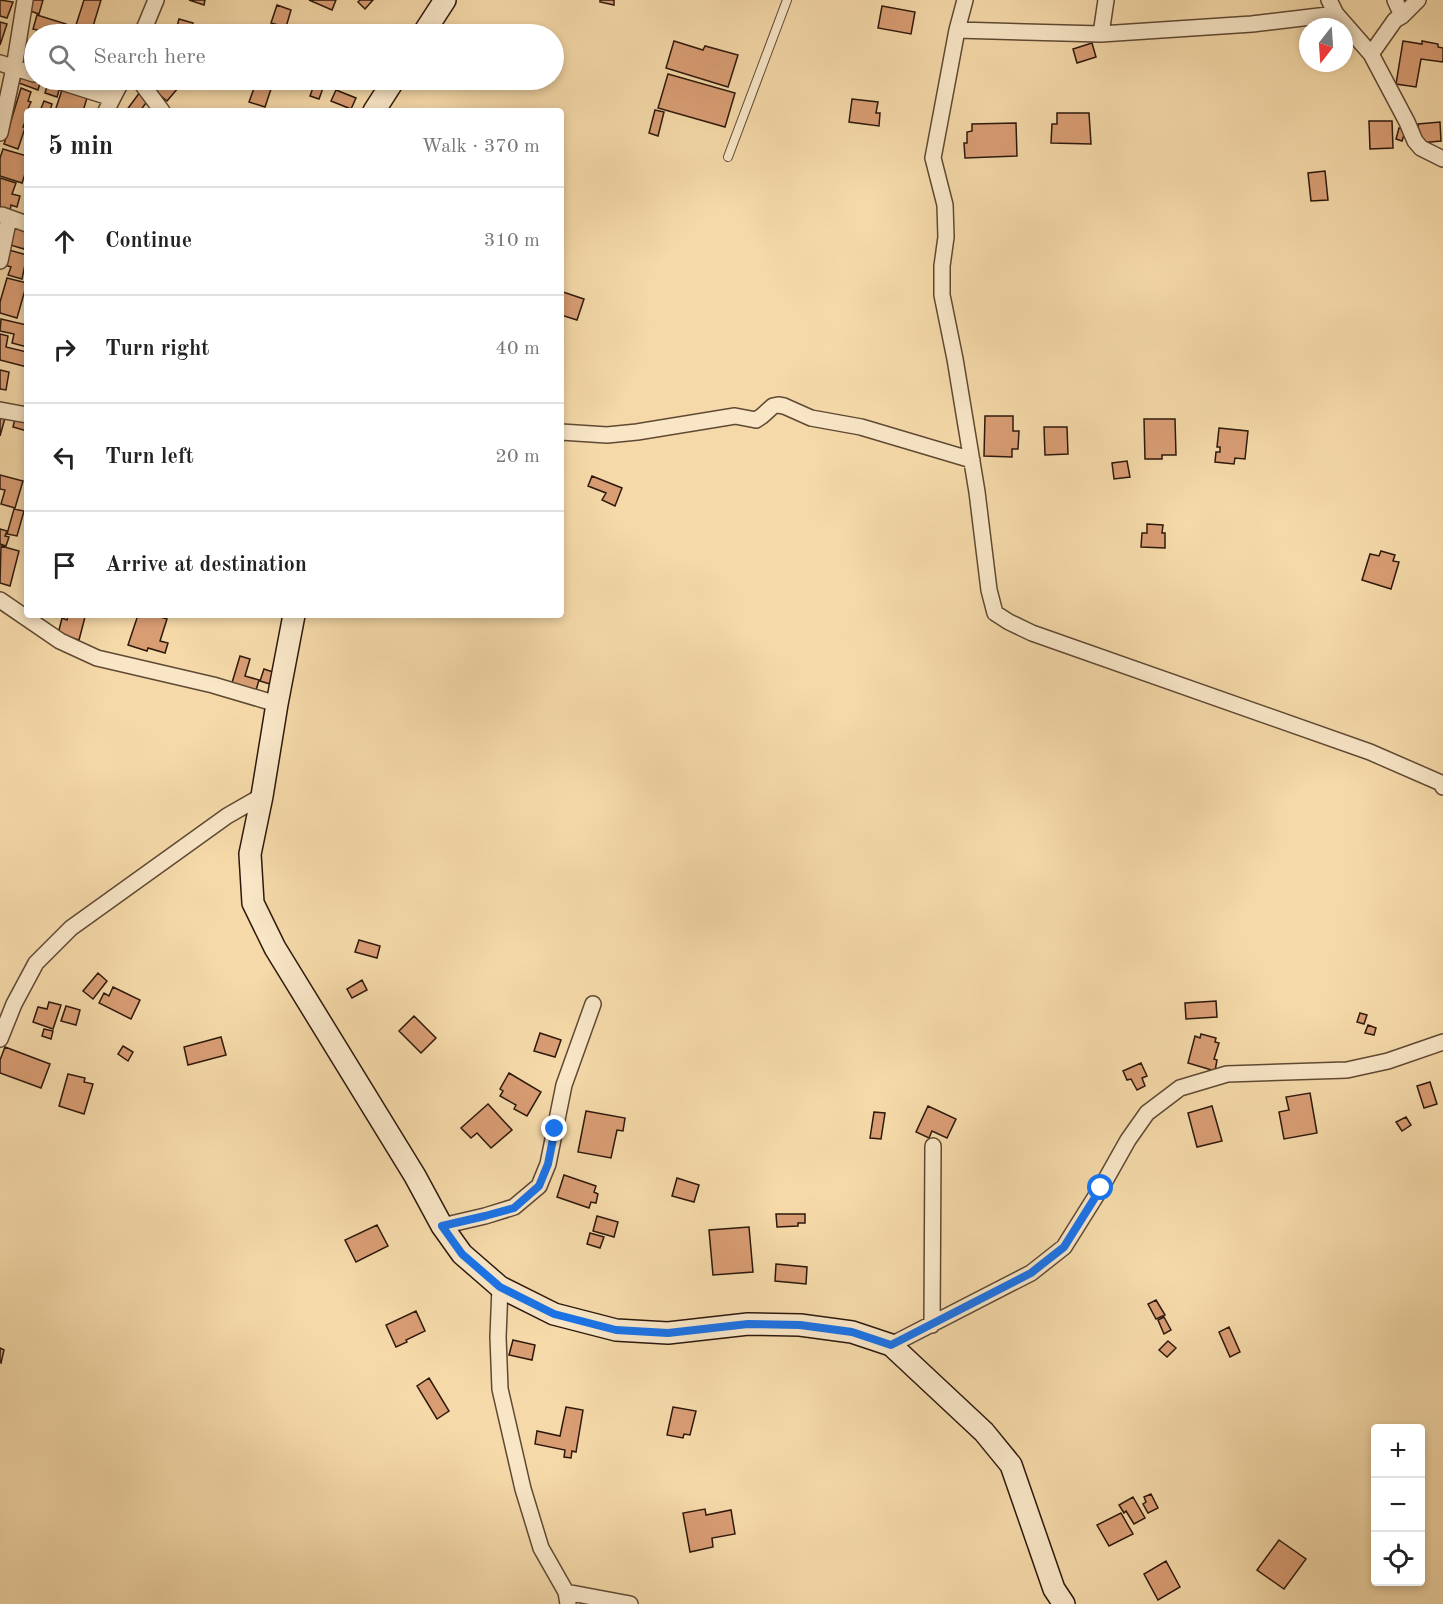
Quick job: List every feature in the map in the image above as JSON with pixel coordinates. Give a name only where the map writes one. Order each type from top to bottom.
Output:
[{"type":"street","points":[[0,133],[7,66],[26,0]]},
{"type":"street","points":[[146,24],[156,0]]},
{"type":"street","points":[[429,24],[445,0]]},
{"type":"street","points":[[965,0],[957,30],[933,158],[945,205],[946,237],[942,266],[942,295],[972,460],[989,590],[995,613],[1032,633],[1370,752],[1442,783]]},
{"type":"street","points":[[1101,34],[1106,0]]},
{"type":"street","points":[[1329,0],[1336,15],[1371,54],[1403,113],[1415,141],[1421,148],[1443,159]]},
{"type":"street","points":[[1395,0],[1402,16]]},
{"type":"street","points":[[1371,54],[1395,20],[1418,0]]},
{"type":"street","points":[[957,30],[1101,34],[1252,24],[1336,15]]},
{"type":"street","points":[[7,66],[24,71]]},
{"type":"street","points":[[77,90],[109,105],[117,90]]},
{"type":"street","points":[[146,90],[160,108]]},
{"type":"street","points":[[376,108],[388,90]]},
{"type":"street","points":[[0,261],[4,216],[24,223]]},
{"type":"street","points":[[564,432],[607,435],[735,416],[756,420],[773,406],[778,405],[811,418],[861,427],[972,460]]},
{"type":"street","points":[[0,410],[24,414]]},
{"type":"street","points":[[0,600],[24,616]]},
{"type":"street","points":[[26,618],[60,641],[97,658],[213,685],[277,704]]},
{"type":"street","points":[[293,618],[250,854],[253,903],[275,948],[415,1176],[442,1226],[462,1254],[500,1287],[554,1314],[616,1330],[668,1333],[748,1324],[800,1325],[852,1332],[891,1345],[984,1432],[1011,1465],[1054,1589],[1064,1604]]},
{"type":"street","points":[[0,1039],[14,1004],[36,963],[71,927],[227,816],[262,796]]},
{"type":"street","points":[[442,1226],[514,1208],[539,1186],[548,1164],[564,1084],[593,1004]]},
{"type":"street","points":[[891,1345],[1031,1273],[1064,1247],[1128,1140],[1147,1113],[1180,1088],[1227,1074],[1347,1070],[1388,1061],[1443,1042]]},
{"type":"street","points":[[932,1325],[933,1146]]},
{"type":"street","points":[[500,1287],[498,1337],[500,1389],[523,1490],[541,1548],[567,1598],[630,1604]]},
{"type":"lane","points":[[728,157],[787,0]]},
{"type":"building","points":[[0,0],[13,2],[7,18],[0,16]]},
{"type":"building","points":[[30,0],[43,0],[39,14],[27,10]]},
{"type":"building","points":[[84,0],[101,0],[94,24],[76,24]]},
{"type":"building","points":[[189,0],[205,0],[204,5]]},
{"type":"building","points":[[309,0],[336,0],[332,10]]},
{"type":"building","points":[[373,0],[365,9],[358,2]]},
{"type":"building","points":[[600,0],[614,0],[614,5],[600,2]]},
{"type":"building","points":[[277,5],[291,10],[287,24],[271,23]]},
{"type":"building","points":[[882,6],[915,12],[911,34],[878,28]]},
{"type":"building","points":[[37,15],[66,24],[34,24]]},
{"type":"building","points":[[179,19],[193,23],[193,24],[178,24]]},
{"type":"building","points":[[0,22],[7,24],[0,45]]},
{"type":"building","points":[[674,41],[703,50],[705,46],[738,55],[728,87],[666,68]]},
{"type":"building","points":[[1403,41],[1422,44],[1422,41],[1438,44],[1438,47],[1443,48],[1443,62],[1421,59],[1416,87],[1396,84]]},
{"type":"building","points":[[1092,43],[1096,57],[1077,63],[1073,49]]},
{"type":"building","points":[[22,73],[24,85],[19,83]]},
{"type":"building","points":[[668,74],[735,93],[725,127],[658,108]]},
{"type":"building","points":[[21,88],[31,92],[28,101],[31,102],[28,108],[24,108],[24,131],[18,149],[4,144]]},
{"type":"building","points":[[46,90],[59,90],[57,97],[45,93]]},
{"type":"building","points":[[62,90],[87,98],[84,108],[56,108]]},
{"type":"building","points":[[154,90],[176,90],[167,101]]},
{"type":"building","points":[[253,90],[271,90],[265,107],[249,102]]},
{"type":"building","points":[[312,90],[322,90],[319,99],[310,96]]},
{"type":"building","points":[[336,90],[356,98],[351,108],[331,101]]},
{"type":"building","points":[[140,92],[149,99],[142,108],[128,108]]},
{"type":"building","points":[[852,99],[878,102],[876,113],[880,113],[879,126],[849,122]]},
{"type":"building","points":[[44,101],[52,104],[51,108],[41,108]]},
{"type":"building","points":[[655,110],[664,112],[658,136],[649,133]]},
{"type":"building","points":[[1057,113],[1089,113],[1091,144],[1051,143],[1052,124],[1057,124]]},
{"type":"building","points":[[1369,121],[1392,121],[1393,148],[1370,149]]},
{"type":"building","points":[[1440,122],[1441,141],[1420,143],[1418,124]]},
{"type":"building","points":[[1016,123],[1017,156],[965,158],[964,143],[967,143],[967,132],[972,131],[972,124]]},
{"type":"building","points":[[1399,128],[1407,130],[1402,141],[1396,139]]},
{"type":"building","points":[[3,149],[24,155],[22,183],[0,176],[0,158]]},
{"type":"building","points":[[1325,171],[1328,200],[1311,201],[1308,173]]},
{"type":"building","points":[[0,178],[16,183],[12,194],[20,196],[17,207],[11,205],[10,211],[0,208]]},
{"type":"building","points":[[12,226],[24,229],[24,249],[7,244]]},
{"type":"building","points":[[9,250],[24,254],[22,279],[8,275],[11,267],[5,265]]},
{"type":"building","points":[[7,278],[24,282],[24,294],[17,318],[0,313],[0,302]]},
{"type":"building","points":[[564,292],[584,299],[577,320],[564,316]]},
{"type":"building","points":[[1,319],[24,324],[24,346],[12,343],[14,334],[0,331]]},
{"type":"building","points":[[0,334],[8,336],[6,347],[24,351],[24,366],[0,360]]},
{"type":"building","points":[[0,370],[9,372],[6,390],[0,389]]},
{"type":"building","points":[[16,415],[24,417],[24,430],[13,427]]},
{"type":"building","points":[[985,416],[1013,416],[1013,431],[1019,431],[1018,449],[1012,449],[1012,457],[984,456]]},
{"type":"building","points":[[0,417],[5,418],[0,436]]},
{"type":"building","points":[[1144,419],[1175,419],[1176,455],[1162,455],[1162,459],[1145,459]]},
{"type":"building","points":[[1044,427],[1067,427],[1068,454],[1045,455]]},
{"type":"building","points":[[1219,428],[1248,431],[1245,459],[1235,458],[1234,464],[1215,462],[1216,452],[1220,452],[1220,447],[1217,447]]},
{"type":"building","points":[[1127,461],[1130,477],[1114,479],[1112,463]]},
{"type":"building","points":[[0,475],[23,481],[15,508],[1,504],[5,490],[0,489]]},
{"type":"building","points":[[592,476],[622,488],[615,506],[602,500],[606,493],[588,486]]},
{"type":"building","points":[[14,509],[24,511],[17,536],[7,534]]},
{"type":"building","points":[[1147,524],[1163,525],[1165,548],[1141,547],[1142,533],[1147,533]]},
{"type":"building","points":[[0,529],[7,531],[5,536],[9,537],[6,546],[0,544]]},
{"type":"building","points":[[1,546],[19,551],[10,586],[0,583]]},
{"type":"building","points":[[1381,551],[1395,555],[1393,561],[1399,562],[1391,589],[1362,580],[1370,554],[1379,556]]},
{"type":"building","points":[[62,618],[67,620],[67,618],[85,618],[79,640],[58,634]]},
{"type":"building","points":[[137,618],[167,619],[160,641],[168,643],[165,653],[148,648],[147,651],[128,645]]},
{"type":"building","points":[[240,656],[250,659],[245,676],[259,680],[255,694],[231,686]]},
{"type":"building","points":[[264,669],[273,672],[270,684],[260,681]]},
{"type":"building","points":[[359,940],[380,946],[377,958],[355,952]]},
{"type":"building","points":[[98,973],[107,981],[93,999],[83,991]]},
{"type":"building","points":[[362,980],[367,990],[352,998],[347,989]]},
{"type":"building","points":[[113,987],[140,1000],[131,1019],[99,1003],[104,993],[109,996]]},
{"type":"building","points":[[1216,1001],[1217,1017],[1186,1019],[1185,1003]]},
{"type":"building","points":[[49,1002],[61,1005],[53,1029],[33,1022],[38,1007],[47,1009]]},
{"type":"building","points":[[66,1006],[80,1010],[76,1025],[61,1021]]},
{"type":"building","points":[[1360,1013],[1367,1015],[1364,1024],[1357,1022]]},
{"type":"building","points":[[414,1016],[436,1038],[421,1053],[399,1031]]},
{"type":"building","points":[[1368,1025],[1376,1028],[1374,1035],[1365,1033]]},
{"type":"building","points":[[44,1029],[53,1031],[51,1039],[42,1036]]},
{"type":"building","points":[[540,1033],[561,1040],[555,1057],[534,1051]]},
{"type":"building","points":[[1201,1034],[1216,1038],[1215,1042],[1219,1043],[1214,1059],[1217,1060],[1215,1071],[1188,1063],[1195,1036],[1200,1038]]},
{"type":"building","points":[[221,1037],[226,1055],[188,1065],[184,1047]]},
{"type":"building","points":[[123,1046],[133,1052],[128,1061],[118,1054]]},
{"type":"building","points":[[5,1047],[50,1064],[41,1088],[0,1073],[0,1060]]},
{"type":"building","points":[[1141,1063],[1147,1076],[1142,1078],[1145,1086],[1137,1090],[1131,1079],[1127,1080],[1123,1071]]},
{"type":"building","points":[[509,1073],[541,1092],[527,1116],[514,1109],[516,1105],[500,1096],[503,1091],[500,1089]]},
{"type":"building","points":[[68,1074],[85,1078],[84,1082],[93,1084],[84,1114],[59,1106]]},
{"type":"building","points":[[1430,1082],[1437,1104],[1424,1108],[1417,1086]]},
{"type":"building","points":[[1310,1093],[1317,1133],[1284,1139],[1279,1112],[1289,1110],[1286,1097]]},
{"type":"building","points":[[488,1104],[512,1130],[491,1148],[477,1133],[471,1138],[461,1128]]},
{"type":"building","points":[[928,1106],[956,1119],[947,1138],[932,1131],[929,1138],[916,1132]]},
{"type":"building","points":[[1212,1106],[1222,1141],[1197,1147],[1188,1113]]},
{"type":"building","points":[[586,1111],[625,1118],[623,1131],[617,1130],[611,1158],[578,1152]]},
{"type":"building","points":[[874,1112],[885,1113],[881,1139],[870,1138]]},
{"type":"building","points":[[1406,1117],[1411,1125],[1402,1131],[1396,1122]]},
{"type":"building","points":[[564,1175],[596,1186],[594,1192],[598,1194],[596,1203],[591,1202],[589,1208],[557,1197]]},
{"type":"building","points":[[677,1178],[699,1185],[694,1202],[672,1196]]},
{"type":"building","points":[[776,1214],[805,1214],[805,1223],[798,1223],[798,1226],[777,1227]]},
{"type":"building","points":[[597,1216],[618,1222],[614,1237],[593,1231]]},
{"type":"building","points":[[377,1225],[388,1246],[356,1262],[345,1240]]},
{"type":"building","points":[[749,1227],[753,1272],[713,1275],[709,1230]]},
{"type":"building","points":[[590,1233],[604,1237],[600,1248],[587,1244]]},
{"type":"building","points":[[776,1264],[807,1267],[806,1284],[775,1281]]},
{"type":"building","points":[[1156,1300],[1165,1315],[1156,1319],[1148,1304]]},
{"type":"building","points":[[416,1311],[425,1331],[396,1347],[386,1325]]},
{"type":"building","points":[[1164,1317],[1171,1330],[1164,1334],[1158,1320]]},
{"type":"building","points":[[1229,1327],[1240,1352],[1230,1357],[1219,1332]]},
{"type":"building","points":[[513,1340],[535,1345],[532,1360],[509,1355]]},
{"type":"building","points":[[1168,1341],[1176,1348],[1167,1357],[1159,1350]]},
{"type":"building","points":[[0,1348],[4,1350],[1,1363],[0,1362]]},
{"type":"building","points":[[429,1378],[449,1411],[437,1419],[417,1386]]},
{"type":"building","points":[[566,1407],[583,1410],[576,1452],[572,1451],[571,1458],[564,1457],[565,1450],[535,1444],[537,1431],[560,1436]]},
{"type":"building","points":[[673,1407],[696,1411],[690,1435],[684,1434],[683,1438],[667,1435]]},
{"type":"building","points":[[1151,1494],[1158,1508],[1148,1513],[1143,1504],[1146,1502],[1144,1497]]},
{"type":"building","points":[[1133,1497],[1145,1518],[1134,1524],[1119,1505]]},
{"type":"building","points":[[705,1509],[706,1515],[731,1510],[735,1534],[712,1538],[713,1547],[690,1552],[683,1513]]},
{"type":"building","points":[[1121,1513],[1133,1534],[1109,1546],[1097,1525]]},
{"type":"building","points":[[1279,1540],[1306,1559],[1284,1589],[1257,1570]]},
{"type":"building","points":[[1166,1561],[1180,1587],[1158,1600],[1144,1574]]},
{"type":"route","points":[[555,1129],[548,1164],[539,1186],[514,1208],[442,1226],[462,1254],[500,1287],[554,1314],[616,1330],[668,1333],[748,1324],[800,1325],[852,1332],[891,1345],[1031,1273],[1064,1247],[1101,1188]]}]
